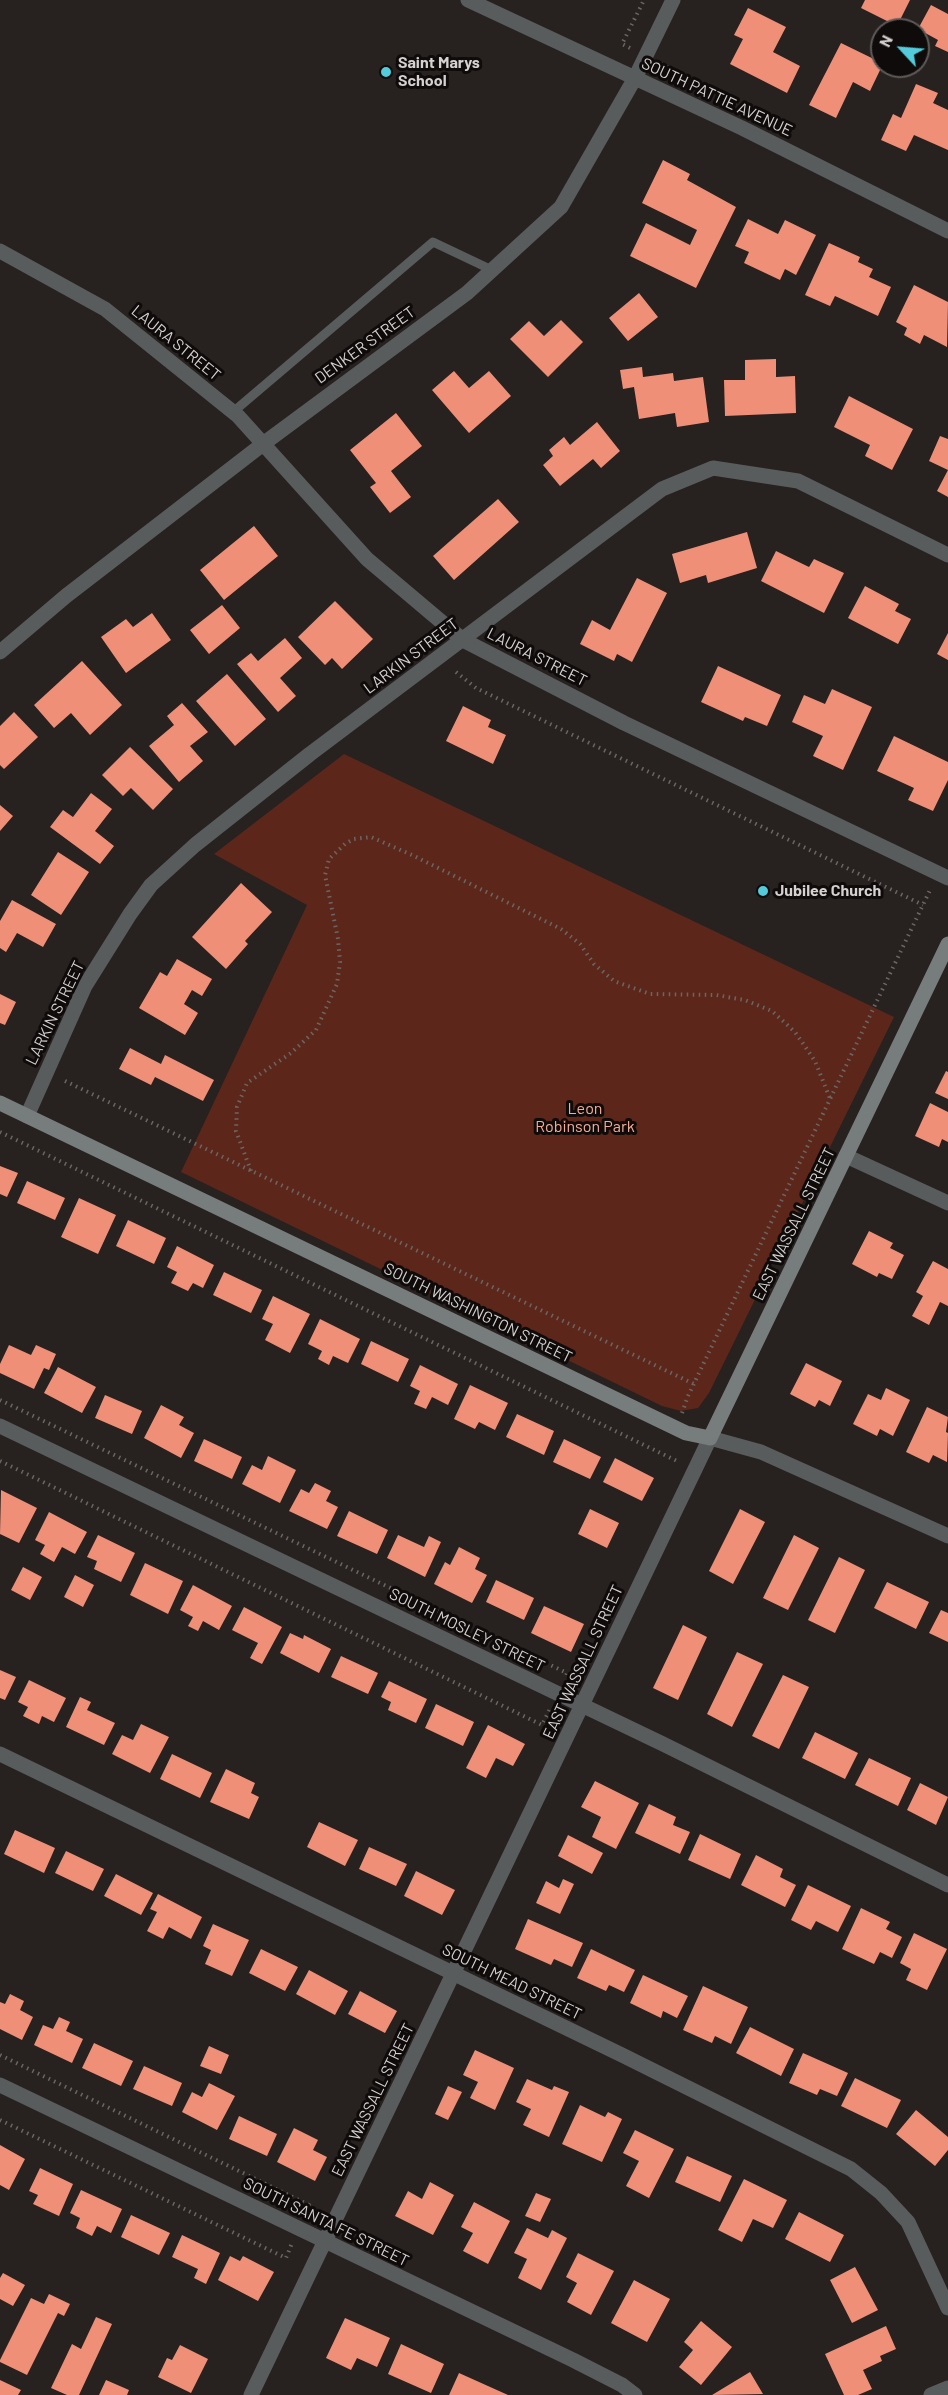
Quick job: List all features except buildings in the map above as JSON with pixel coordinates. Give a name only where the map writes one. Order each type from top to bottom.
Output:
[{"type":"street","name":"SOUTH PATTIE AVENUE","points":[[468,0],[742,128],[948,231]]},
{"type":"street","name":"DENKER STREET","points":[[0,651],[66,596],[263,444],[467,293],[561,207],[635,78],[674,0]]},
{"type":"street","name":"LAURA STREET","points":[[0,251],[105,309],[233,412],[367,559],[463,640],[624,723],[943,875]]},
{"type":"street","name":"LARKIN STREET","points":[[27,1116],[85,986],[151,885],[195,844],[301,760],[662,489],[713,468],[798,481],[948,555]]},
{"type":"street","name":"EAST WASSALL STREET","points":[[251,2395],[948,944]]},
{"type":"street","name":"SOUTH WASHINGTON STREET","points":[[0,1102],[677,1429],[761,1452],[948,1536]]},
{"type":"street","points":[[846,1156],[948,1203]]},
{"type":"street","name":"SOUTH MOSLEY STREET","points":[[0,1426],[583,1705],[948,1885]]},
{"type":"street","name":"SOUTH MEAD STREET","points":[[0,1754],[622,2055],[851,2169],[881,2193],[908,2222],[948,2308]]},
{"type":"street","name":"SOUTH SANTA FE STREET","points":[[0,2085],[573,2360],[622,2385],[635,2395]]},
{"type":"street","points":[[931,2395],[948,2388]]},
{"type":"lane","points":[[233,412],[433,242],[492,270]]},
{"type":"path","points":[[644,0],[622,44],[772,120]]},
{"type":"path","points":[[456,672],[476,688],[923,905]]},
{"type":"path","points":[[251,1171],[236,1131],[237,1107],[247,1083],[291,1053],[316,1030],[337,984],[340,962],[338,939],[325,875],[329,859],[354,839],[371,837],[561,929],[580,944],[594,964],[614,981],[650,994],[716,995],[745,1000],[772,1011],[795,1032],[814,1061],[831,1101]]},
{"type":"path","points":[[667,1456],[694,1384],[923,905],[943,875]]},
{"type":"path","points":[[65,1081],[694,1384]]},
{"type":"path","points":[[0,1132],[677,1461]]},
{"type":"path","points":[[0,1400],[567,1673],[542,1725],[0,1461]]},
{"type":"green space","name":"Leon Robinson Park","points":[[344,754],[894,1017],[709,1393],[698,1408],[681,1411],[662,1406],[181,1172],[307,905],[214,854]]},
{"type":"place","name":"Saint Marys School","points":[[386,72]]},
{"type":"place","name":"Jubilee Church","points":[[763,891]]}]
